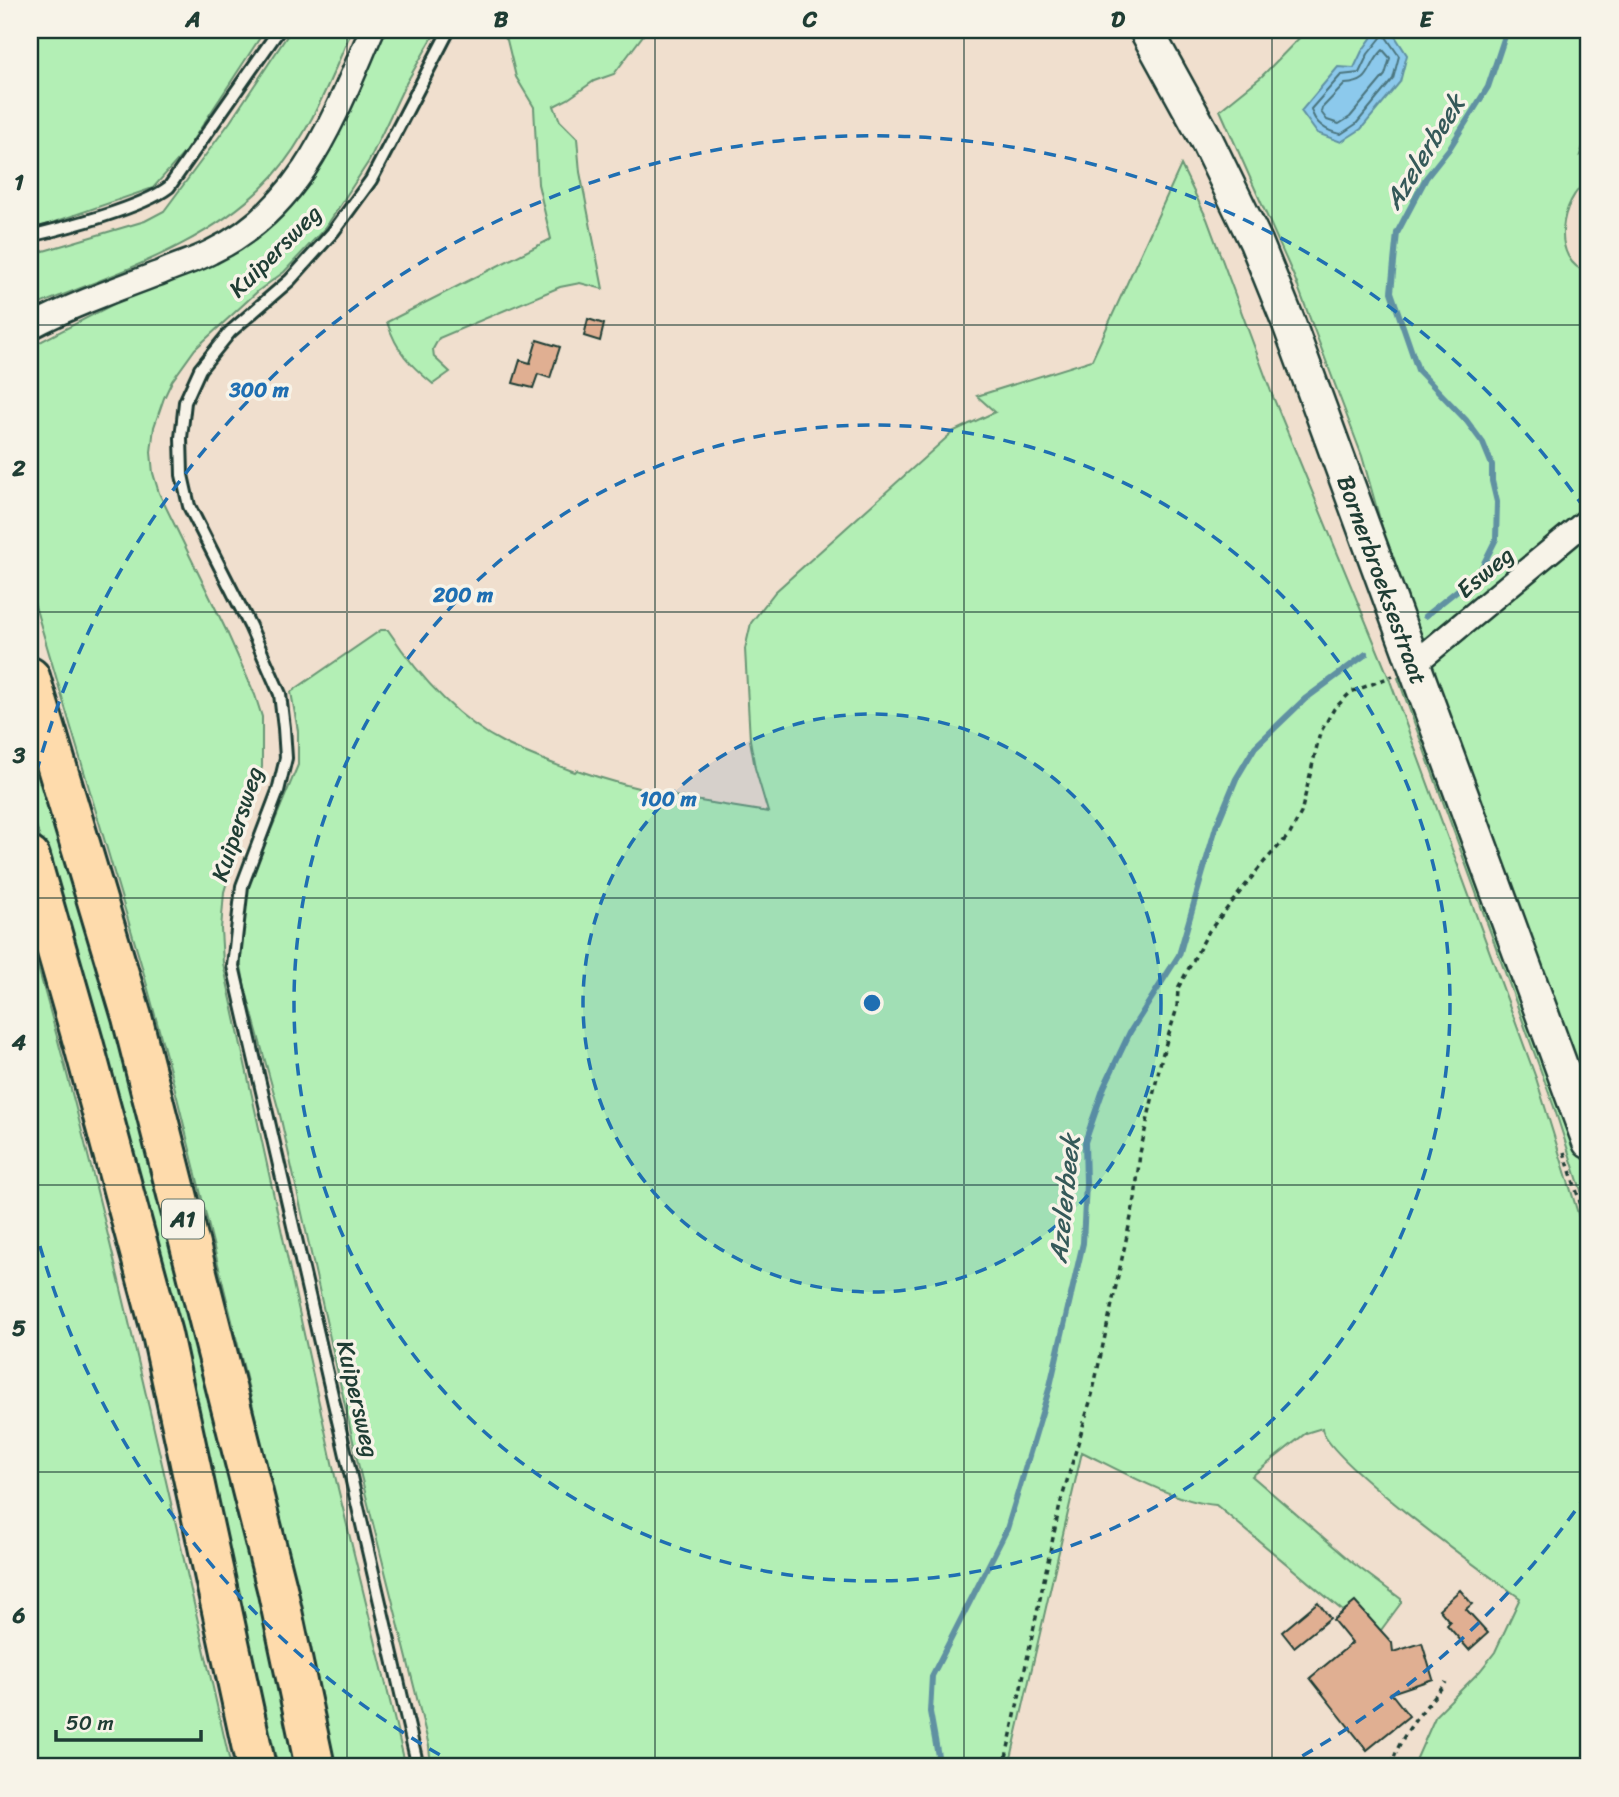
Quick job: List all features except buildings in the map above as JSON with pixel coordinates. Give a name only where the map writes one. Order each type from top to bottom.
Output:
[{"type":"highway","name":"A1","points":[[30,677],[132,1017],[277,1588],[315,1767]]},
{"type":"highway","name":"A1","points":[[30,857],[162,1334],[256,1767]]},
{"type":"main road","name":"Bornerbroeksestraat","points":[[1146,30],[1206,139],[1256,242],[1288,321],[1403,671],[1589,1142]]},
{"type":"street","name":"Kuipersweg","points":[[30,327],[62,310],[211,252],[260,220],[286,196],[314,153],[336,114],[372,30]]},
{"type":"street","name":"Esweg","points":[[1403,671],[1589,519]]},
{"type":"lane","points":[[30,236],[67,227],[148,200],[169,187],[279,30]]},
{"type":"lane","name":"Kuipersweg","points":[[418,1767],[233,966],[243,886],[278,791],[286,758],[280,694],[250,626],[189,506],[182,475],[181,438],[185,402],[200,369],[230,331],[289,280],[333,232],[371,180],[449,30]]},
{"type":"path","points":[[1004,1767],[1060,1505],[1092,1395],[1135,1199],[1140,1153],[1162,1056],[1177,1008],[1178,988],[1209,931],[1290,834],[1301,813],[1320,733],[1334,709],[1351,692],[1403,671]]},
{"type":"path","points":[[1392,1767],[1393,1758],[1409,1730],[1446,1682]]},
{"type":"green space","points":[[30,30],[265,30],[185,152],[153,188],[37,228],[30,227]]},
{"type":"green space","points":[[291,30],[352,30],[308,125],[273,176],[221,221],[191,239],[127,269],[30,308],[30,255],[145,221],[164,211],[230,122]]},
{"type":"green space","points":[[380,30],[435,30],[369,161],[326,227],[284,272],[258,291],[195,349],[172,381],[154,427],[151,452],[159,493],[227,632],[262,717],[262,767],[224,892],[221,929],[223,963],[335,1476],[406,1767],[333,1767],[251,1398],[175,1089],[142,967],[30,589],[30,347],[275,221],[311,177],[325,155],[360,82]]},
{"type":"green space","points":[[496,30],[647,30],[614,74],[594,81],[554,106],[560,121],[577,138],[580,172],[603,289],[580,283],[560,287],[439,338],[433,349],[434,357],[450,372],[433,384],[405,357],[387,322],[551,239],[538,184],[534,107],[516,77],[507,40]]},
{"type":"green space","points":[[1307,30],[1589,30],[1589,130],[1580,155],[1589,150],[1589,180],[1571,200],[1563,229],[1568,256],[1576,266],[1589,273],[1589,510],[1428,640],[1415,635],[1408,619],[1362,456],[1295,279],[1220,110],[1261,77]]},
{"type":"green space","points":[[1181,165],[1207,219],[1273,397],[1389,678],[1536,1078],[1589,1249],[1589,1767],[1413,1767],[1436,1715],[1495,1652],[1520,1598],[1377,1489],[1330,1443],[1322,1428],[1306,1433],[1252,1476],[1353,1563],[1401,1599],[1401,1603],[1373,1641],[1346,1609],[1343,1611],[1216,1505],[1165,1492],[1082,1452],[1009,1767],[431,1767],[429,1746],[360,1472],[280,1115],[241,966],[241,914],[248,885],[298,765],[298,731],[291,692],[381,630],[388,630],[439,694],[469,721],[504,743],[575,772],[577,770],[671,796],[768,812],[750,740],[745,649],[751,623],[775,592],[954,431],[995,412],[977,396],[1092,360]]},
{"type":"green space","points":[[1589,528],[1589,1108],[1431,683],[1431,663]]},
{"type":"green space","points":[[1406,673],[1589,1167],[1589,1215],[1554,1107],[1398,678]]},
{"type":"green space","points":[[30,720],[192,1301],[296,1767],[270,1767],[67,928],[30,805]]},
{"type":"green space","points":[[30,939],[111,1249],[231,1767],[30,1767]]},
{"type":"water","points":[[1377,30],[1391,30],[1407,55],[1400,82],[1361,129],[1341,142],[1317,133],[1301,111],[1338,67],[1354,68]]},
{"type":"waterway","name":"Azelerbeek","points":[[1425,616],[1479,573],[1496,539],[1497,502],[1492,481],[1492,465],[1483,443],[1466,420],[1418,370],[1391,292],[1397,233],[1426,178],[1449,149],[1488,87],[1507,30]]},
{"type":"waterway","name":"Azelerbeek","points":[[938,1767],[930,1712],[932,1676],[1007,1529],[1050,1386],[1083,1243],[1085,1142],[1104,1087],[1130,1032],[1179,955],[1216,827],[1236,779],[1255,747],[1305,699],[1366,654]]}]
